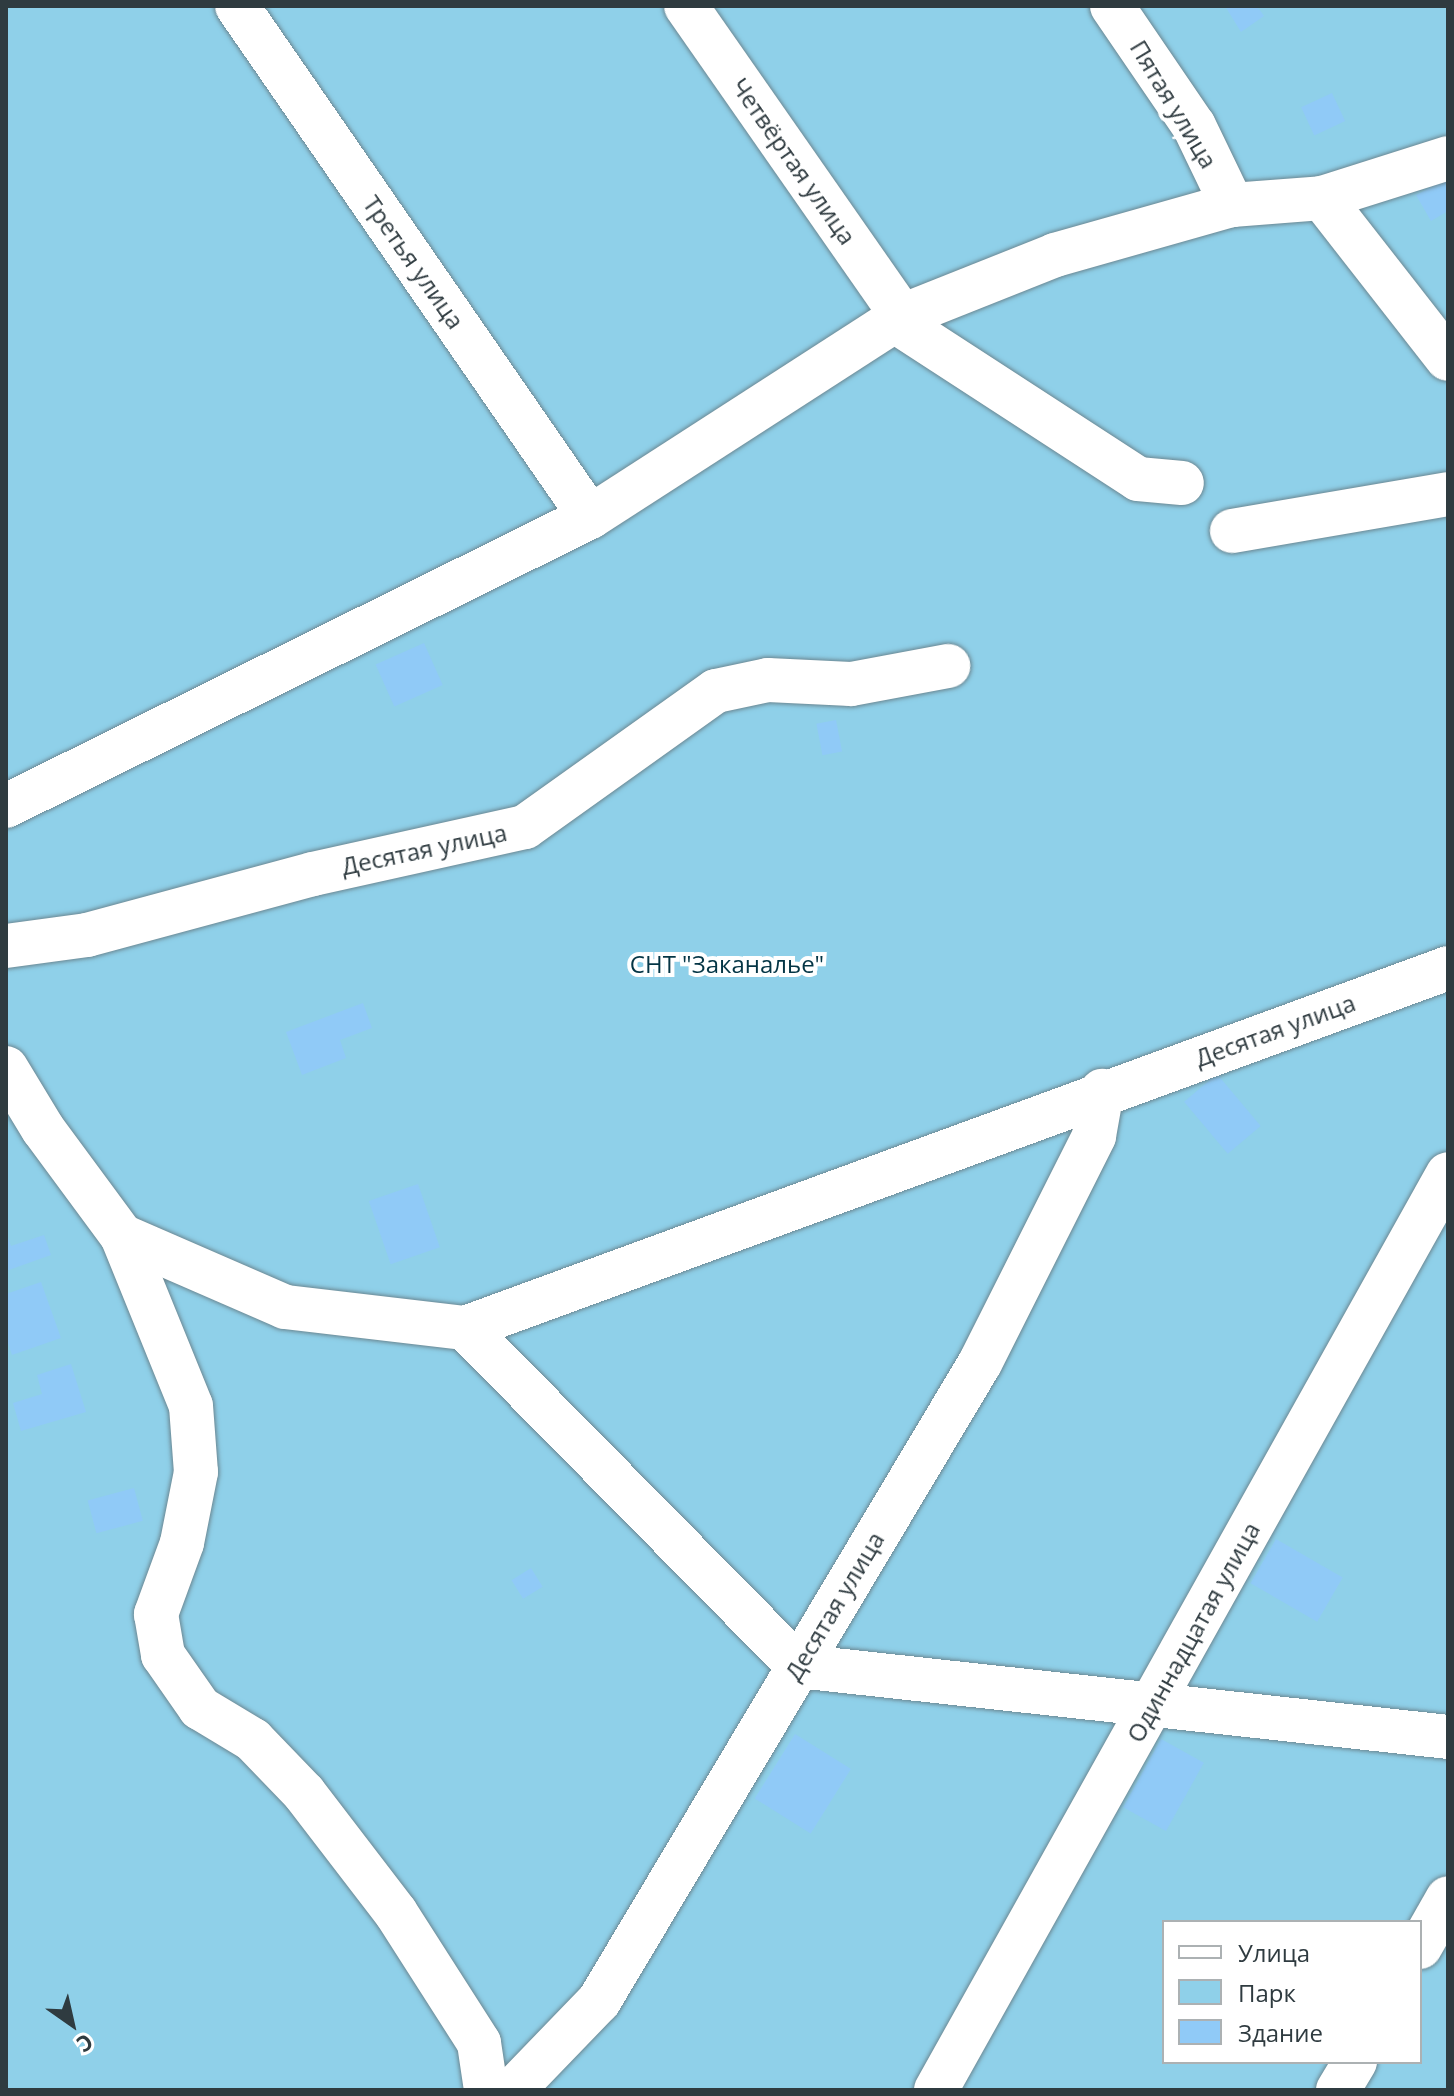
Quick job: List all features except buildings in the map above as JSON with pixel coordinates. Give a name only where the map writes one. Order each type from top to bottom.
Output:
[{"type":"street","name":"Третья улица","points":[[237,6],[590,517]]},
{"type":"street","name":"Четвёртая улица","points":[[686,6],[899,318]]},
{"type":"street","name":"Пятая улица","points":[[1112,6],[1194,126],[1232,205]]},
{"type":"street","points":[[6,806],[590,517],[899,318],[1055,255],[1232,205],[1322,198],[1448,158]]},
{"type":"street","points":[[1322,198],[1448,359]]},
{"type":"street","points":[[899,318],[1138,479],[1182,483]]},
{"type":"street","points":[[1232,531],[1448,494]]},
{"type":"street","name":"Десятая улица","points":[[6,946],[87,935],[313,874],[525,827],[716,691],[768,680],[851,684],[948,666]]},
{"type":"street","name":"Десятая улица","points":[[465,1328],[1102,1091],[1448,968]]},
{"type":"street","points":[[6,1068],[43,1129],[122,1236],[191,1406],[196,1472],[182,1543],[156,1614],[163,1655],[200,1708],[253,1740],[304,1793],[396,1913],[479,2043],[486,2090]]},
{"type":"street","name":"Десятая улица","points":[[513,2090],[599,2001],[980,1363],[1094,1136],[1102,1091]]},
{"type":"street","name":"Одиннадцатая улица","points":[[936,2090],[1448,1174]]},
{"type":"street","points":[[122,1236],[285,1307],[465,1328],[798,1666],[1448,1737]]},
{"type":"street","points":[[1422,1944],[1448,1898]]},
{"type":"street","points":[[1338,2090],[1354,2064]]},
{"type":"green space","name":"СНТ \"Заканалье\"","points":[[6,6],[1448,6],[1448,2090],[6,2090]]}]
